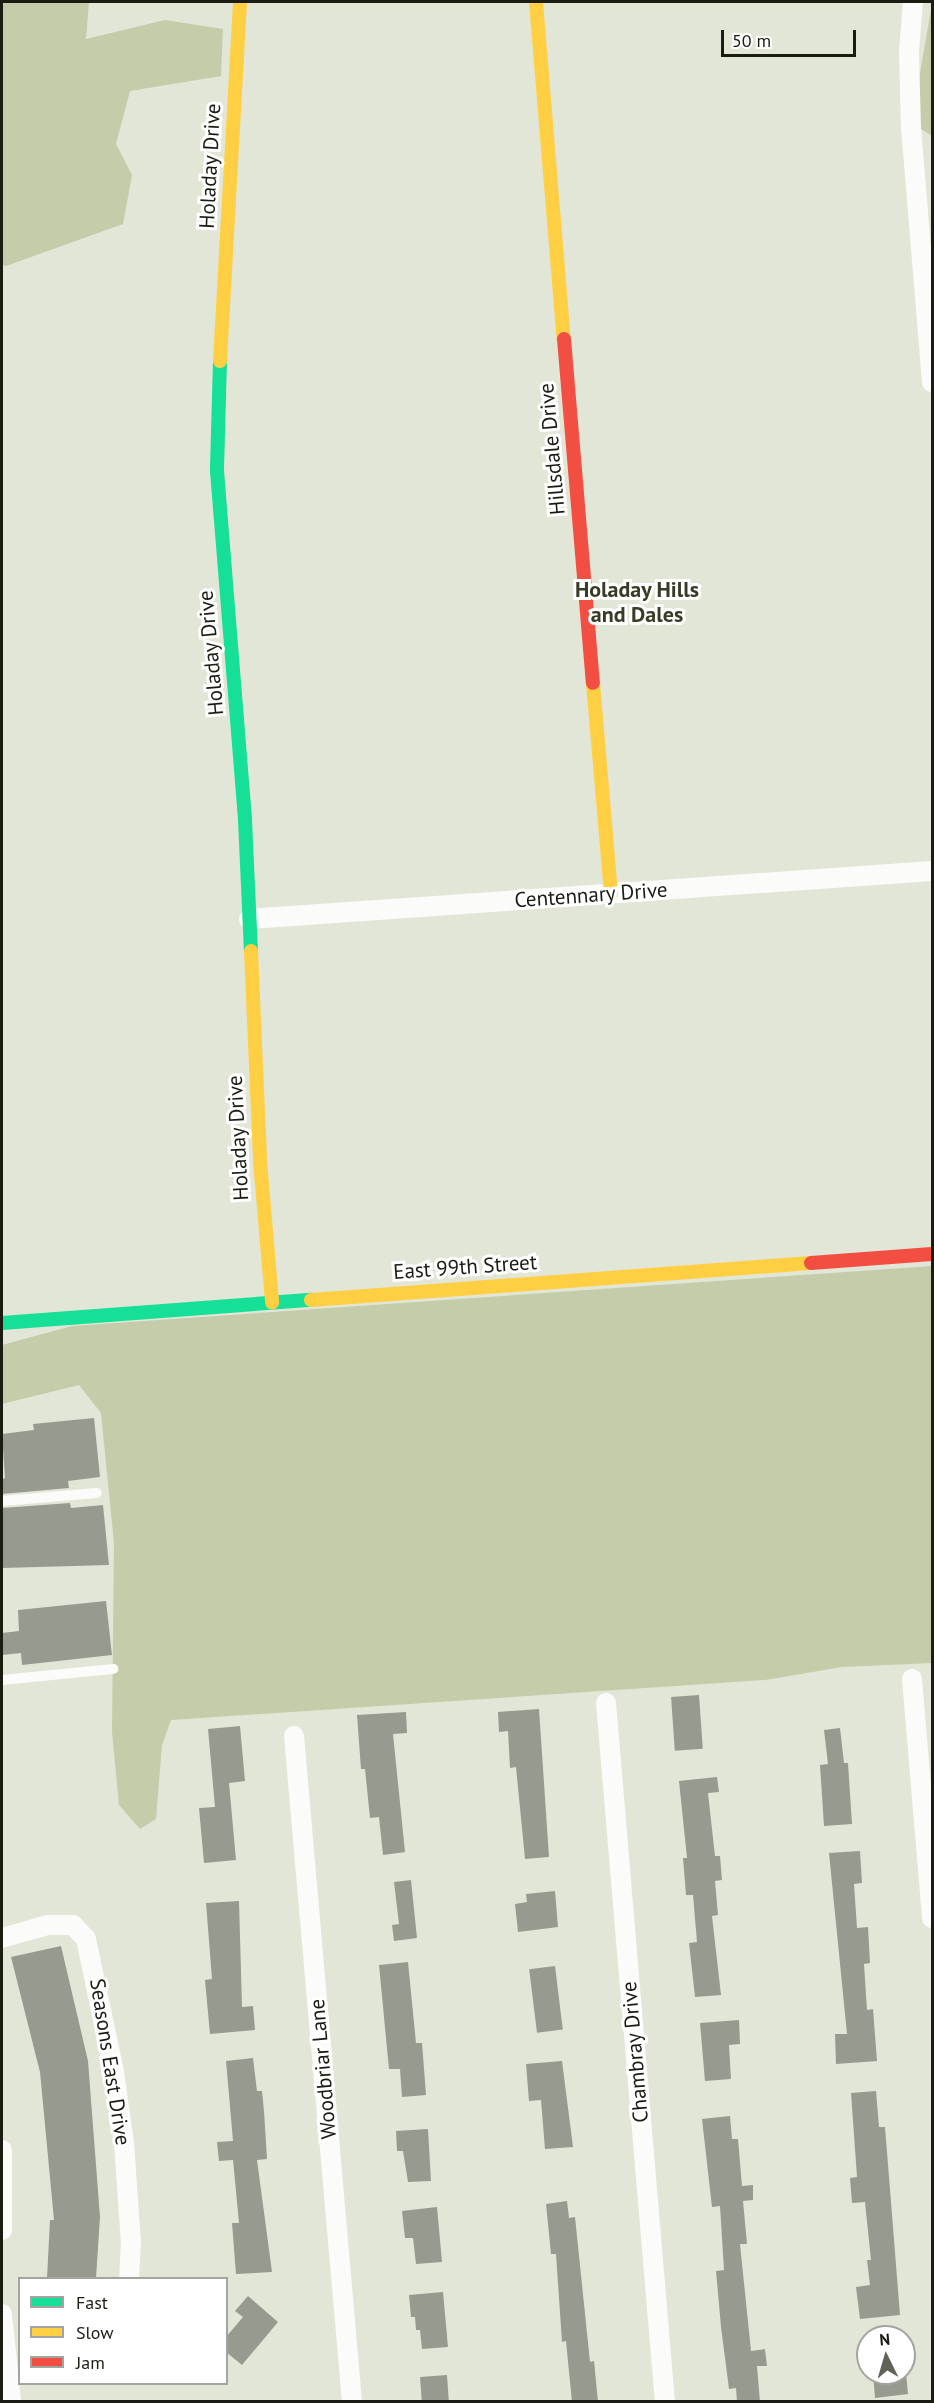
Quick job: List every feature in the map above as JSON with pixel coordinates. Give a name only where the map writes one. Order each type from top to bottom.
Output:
[{"type":"street","name":"Holaday Drive","points":[[240,2],[221,318],[217,471],[245,820],[260,1161],[272,1302]]},
{"type":"street","name":"Hillsdale Drive","points":[[536,2],[611,893]]},
{"type":"street","points":[[913,2],[909,52],[911,127],[933,382]]},
{"type":"street","name":"Centennary Drive","points":[[249,919],[933,872]]},
{"type":"street","name":"East 99th Street","points":[[2,1323],[933,1254]]},
{"type":"street","points":[[912,1680],[933,1918]]},
{"type":"street","name":"Chambray Drive","points":[[606,1703],[665,2402]]},
{"type":"street","name":"Woodbriar Lane","points":[[294,1736],[352,2402]]},
{"type":"street","name":"Seasons East Drive","points":[[2,1938],[48,1925],[73,1925],[86,1939],[114,2072],[124,2143],[131,2242],[129,2277]]},
{"type":"street","points":[[2,2150],[2,2230]]},
{"type":"street","points":[[2,2314],[9,2358],[11,2401]]},
{"type":"lane","points":[[2,1502],[97,1493]]},
{"type":"lane","points":[[2,1680],[113,1669]]},
{"type":"green space","points":[[2,2],[89,2],[86,39],[165,20],[223,29],[221,76],[130,91],[116,144],[132,175],[123,224],[6,266],[2,265]]},
{"type":"green space","points":[[932,4],[932,136],[918,127],[919,79]]},
{"type":"green space","points":[[932,1266],[932,1663],[842,1667],[765,1680],[171,1720],[162,1745],[156,1819],[140,1829],[119,1805],[112,1732],[114,1543],[101,1413],[79,1385],[2,1404],[2,1345],[72,1326]]},
{"type":"building","points":[[94,1418],[100,1477],[68,1481],[69,1488],[2,1494],[2,1479],[5,1478],[2,1434],[34,1430],[33,1424]]},
{"type":"building","points":[[70,1503],[71,1508],[103,1505],[109,1565],[2,1568],[2,1508]]},
{"type":"building","points":[[106,1601],[112,1655],[22,1665],[21,1653],[2,1655],[2,1633],[19,1631],[18,1610]]},
{"type":"building","points":[[699,1695],[703,1749],[675,1751],[671,1697]]},
{"type":"building","points":[[539,1709],[549,1857],[525,1859],[516,1767],[510,1768],[508,1731],[499,1732],[498,1712]]},
{"type":"building","points":[[406,1712],[407,1733],[393,1734],[405,1852],[383,1855],[379,1817],[370,1818],[365,1769],[361,1769],[357,1715]]},
{"type":"building","points":[[240,1726],[245,1781],[229,1783],[236,1860],[204,1863],[199,1808],[215,1807],[208,1729]]},
{"type":"building","points":[[840,1728],[844,1763],[848,1763],[852,1824],[824,1826],[820,1765],[828,1764],[824,1730]]},
{"type":"building","points":[[717,1777],[719,1792],[708,1793],[715,1856],[720,1856],[722,1880],[715,1881],[718,1915],[712,1916],[721,1995],[695,1997],[689,1943],[697,1942],[693,1895],[686,1895],[683,1858],[687,1858],[679,1781]]},
{"type":"building","points":[[860,1851],[862,1883],[854,1884],[857,1928],[868,1927],[870,1963],[864,1964],[867,2010],[873,2009],[877,2061],[836,2064],[835,2034],[847,2034],[829,1853]]},
{"type":"building","points":[[411,1880],[417,1938],[394,1941],[392,1925],[399,1924],[394,1882]]},
{"type":"building","points":[[555,1891],[558,1927],[518,1932],[515,1904],[527,1902],[526,1894]]},
{"type":"building","points":[[239,1901],[242,2007],[253,2006],[255,2030],[210,2034],[205,1980],[212,1979],[206,1903]]},
{"type":"building","points":[[61,1946],[88,2061],[100,2217],[96,2277],[47,2277],[50,2220],[54,2220],[40,2072],[11,1957]]},
{"type":"building","points":[[408,1962],[416,2043],[422,2043],[426,2095],[402,2097],[400,2069],[389,2069],[379,1965]]},
{"type":"building","points":[[555,1966],[563,2030],[537,2033],[529,1969]]},
{"type":"building","points":[[739,2020],[740,2044],[729,2045],[731,2079],[705,2081],[700,2023]]},
{"type":"building","points":[[253,2058],[257,2091],[262,2091],[264,2111],[267,2159],[257,2160],[272,2272],[236,2274],[232,2223],[239,2223],[233,2160],[219,2161],[217,2142],[233,2141],[226,2061]]},
{"type":"building","points":[[562,2061],[573,2147],[545,2149],[541,2100],[529,2101],[526,2064]]},
{"type":"building","points":[[876,2091],[879,2127],[885,2127],[900,2315],[860,2319],[856,2287],[870,2285],[867,2260],[871,2260],[865,2202],[852,2203],[850,2178],[857,2177],[851,2093]]},
{"type":"building","points":[[730,2116],[732,2139],[738,2139],[742,2186],[753,2185],[753,2200],[743,2201],[747,2244],[740,2244],[751,2351],[765,2349],[767,2366],[757,2366],[760,2402],[737,2402],[736,2388],[729,2389],[721,2327],[716,2271],[724,2270],[720,2206],[712,2207],[702,2119]]},
{"type":"building","points":[[428,2129],[431,2181],[408,2182],[403,2151],[397,2151],[396,2131]]},
{"type":"building","points":[[567,2201],[569,2218],[575,2217],[590,2362],[594,2361],[598,2402],[572,2402],[566,2341],[562,2342],[556,2254],[551,2254],[546,2204]]},
{"type":"building","points":[[437,2207],[442,2262],[416,2264],[413,2238],[405,2238],[402,2211]]},
{"type":"building","points":[[443,2292],[448,2347],[422,2349],[420,2330],[416,2330],[415,2317],[411,2317],[409,2295]]},
{"type":"building","points":[[248,2296],[278,2322],[242,2365],[228,2354],[228,2335],[243,2317],[235,2311]]},
{"type":"building","points":[[447,2375],[449,2402],[422,2402],[420,2377]]},
{"type":"building","points":[[874,2385],[907,2385],[908,2394],[875,2398]]},
{"type":"traffic: fast","points":[[220,361],[217,471],[245,820],[251,951]]},
{"type":"traffic: fast","points":[[2,1323],[311,1300]]},
{"type":"traffic: slow","points":[[220,361],[240,2]]},
{"type":"traffic: slow","points":[[536,2],[564,339]]},
{"type":"traffic: slow","points":[[593,683],[611,893]]},
{"type":"traffic: slow","points":[[251,951],[260,1161],[272,1302]]},
{"type":"traffic: slow","points":[[311,1300],[811,1263]]},
{"type":"traffic: jam","points":[[564,339],[593,683]]},
{"type":"traffic: jam","points":[[811,1263],[932,1254]]},
{"type":"district","name":"Holaday Hills and Dales","points":[[637,602]]}]
